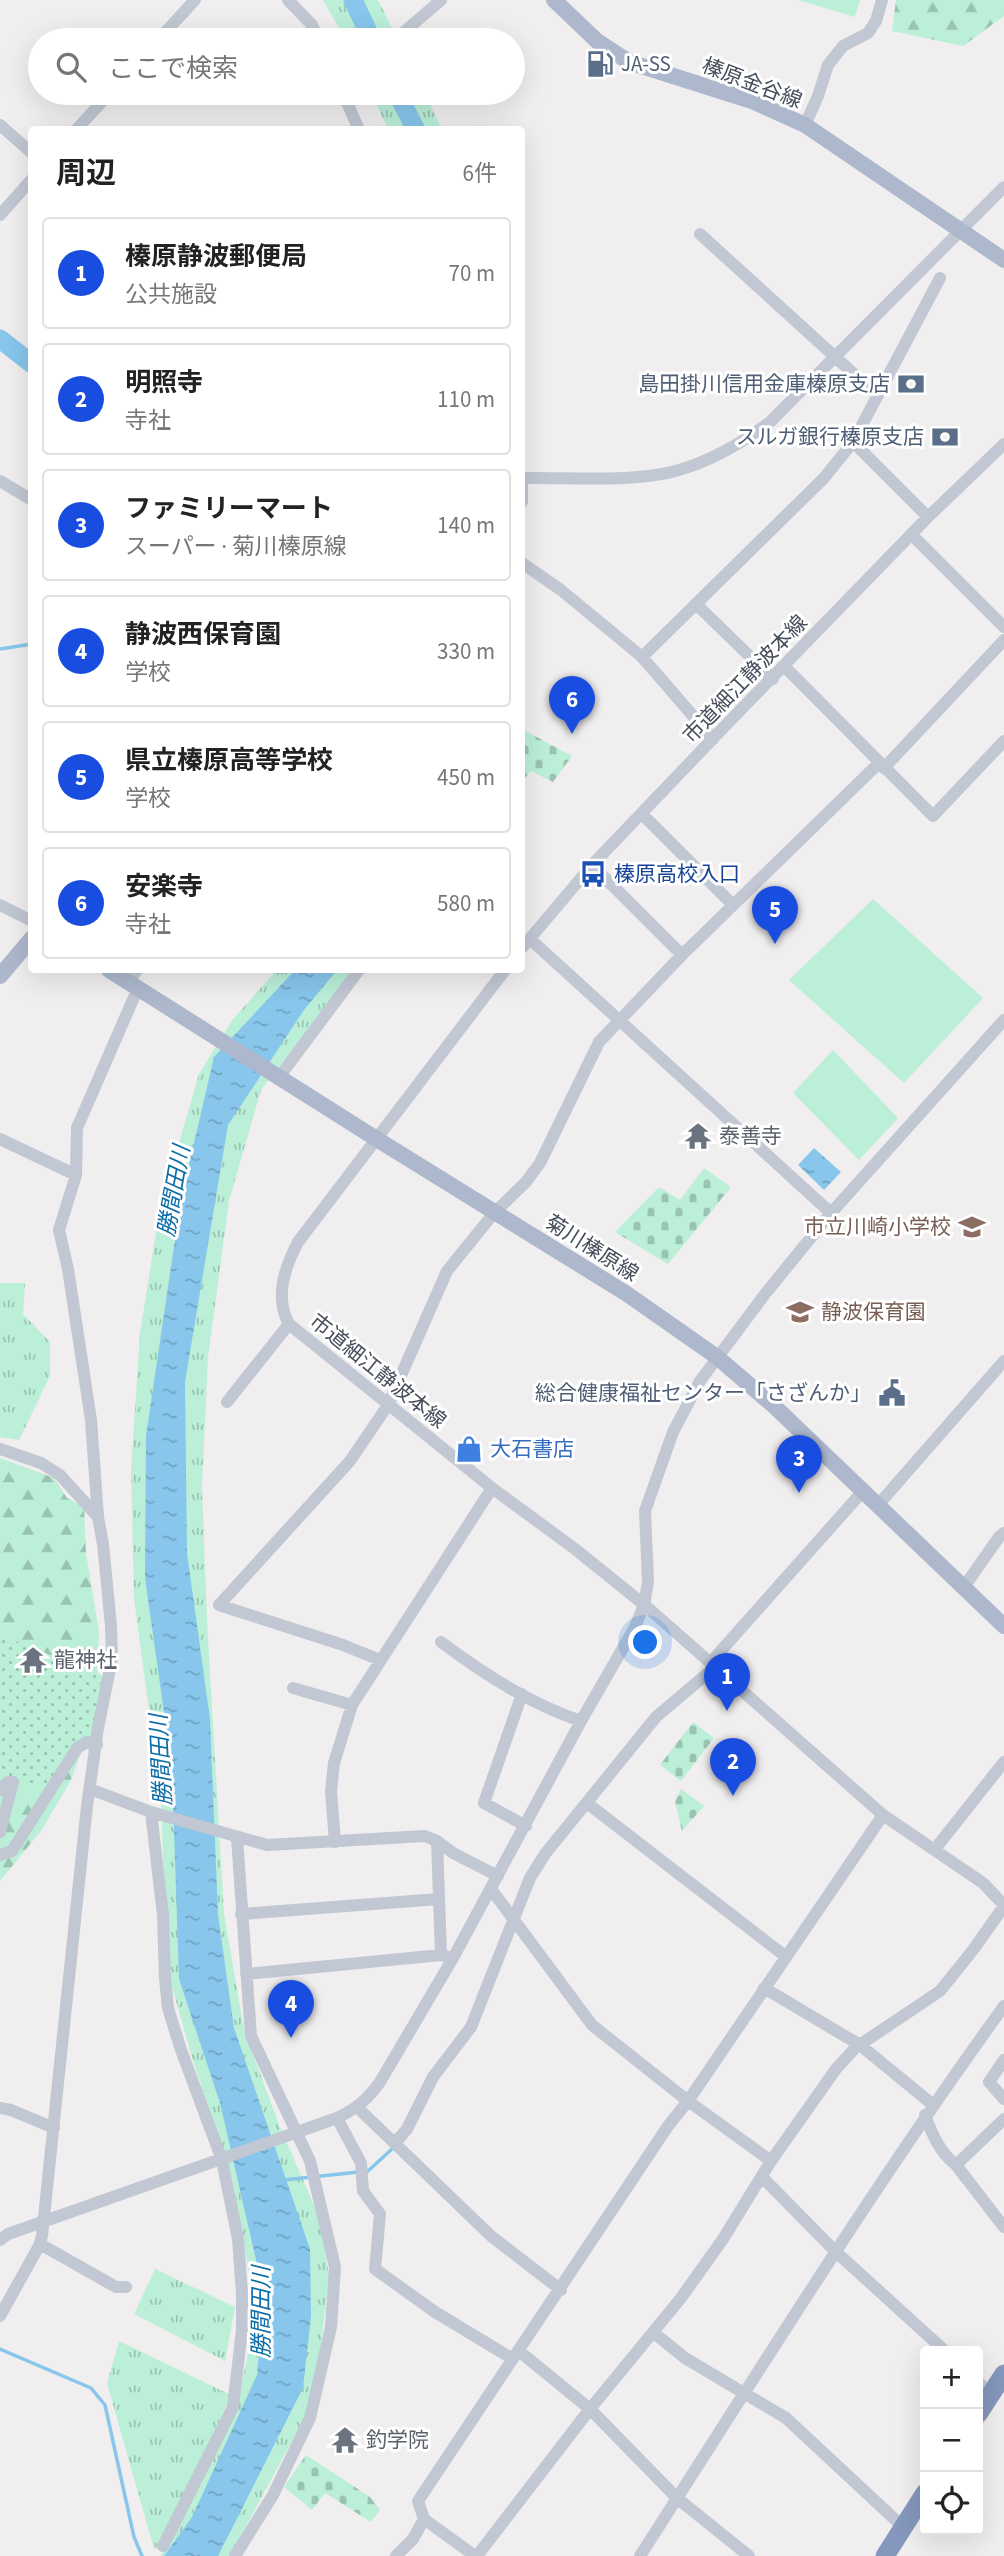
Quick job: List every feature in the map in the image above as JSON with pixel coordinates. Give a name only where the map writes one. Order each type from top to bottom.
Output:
[{"type":"highway","points":[[979,2409],[984,2388],[1004,2374]]},
{"type":"highway","points":[[884,2556],[920,2501]]},
{"type":"main road","name":"榛原金谷線","points":[[554,0],[597,41],[629,62],[752,101],[805,125],[1004,260]]},
{"type":"main road","points":[[0,976],[28,943]]},
{"type":"main road","name":"菊川榛原線","points":[[117,973],[135,980],[375,1138],[627,1294],[717,1357],[774,1406],[1004,1626]]},
{"type":"street","points":[[169,28],[195,0]]},
{"type":"street","points":[[288,0],[313,28]]},
{"type":"street","points":[[409,28],[441,0]]},
{"type":"street","points":[[805,125],[828,65],[843,46],[868,33],[876,21],[882,0]]},
{"type":"street","points":[[80,126],[99,105]]},
{"type":"street","points":[[348,105],[357,126]]},
{"type":"street","points":[[0,125],[28,150]]},
{"type":"street","points":[[0,215],[28,184]]},
{"type":"street","points":[[525,478],[643,476],[677,471],[743,443],[770,422],[1004,187]]},
{"type":"street","points":[[700,234],[877,395]]},
{"type":"street","points":[[642,657],[824,478],[853,442],[940,278]]},
{"type":"street","points":[[853,442],[928,517]]},
{"type":"street","name":"市道細江静波本線","points":[[526,944],[592,865],[713,738],[911,534],[1004,444]]},
{"type":"street","points":[[0,481],[28,498]]},
{"type":"street","points":[[911,534],[1004,627]]},
{"type":"street","points":[[525,565],[561,590],[642,657],[713,738]]},
{"type":"street","points":[[697,605],[773,679]]},
{"type":"street","points":[[380,1660],[285,1625],[219,1605],[350,1461],[388,1405],[447,1271],[494,1213],[526,1182],[540,1163],[598,1042],[682,954],[882,765],[1004,640]]},
{"type":"street","points":[[784,666],[933,816],[1004,741]]},
{"type":"street","points":[[642,814],[733,905]]},
{"type":"street","points":[[592,865],[682,954]]},
{"type":"street","points":[[0,905],[28,920]]},
{"type":"street","points":[[526,944],[617,1020],[831,1213]]},
{"type":"street","points":[[280,1076],[357,973]]},
{"type":"street","name":"市道細江静波本線","points":[[503,973],[306,1231],[290,1258],[284,1275],[281,1304],[289,1324],[492,1488],[575,1549],[644,1605],[883,1815],[999,1890],[1004,1905]]},
{"type":"street","points":[[0,2316],[40,2244],[90,1789],[112,1659],[91,1420],[68,1269],[59,1230],[76,1175],[77,1128],[135,980]]},
{"type":"street","points":[[0,2239],[337,2118],[358,2108],[380,2082],[447,1957],[491,1889],[635,1626],[644,1605],[649,1582],[645,1511],[673,1432],[700,1381],[831,1213],[1004,1020]]},
{"type":"street","points":[[0,1139],[76,1175]]},
{"type":"street","points":[[227,1402],[289,1324]]},
{"type":"street","points":[[878,1505],[1004,1361]]},
{"type":"street","points":[[0,1449],[41,1463],[60,1475],[98,1517]]},
{"type":"street","points":[[335,1842],[331,1791],[334,1763],[352,1705],[492,1488]]},
{"type":"street","points":[[395,2143],[407,2129],[433,2077],[471,2027],[530,1878],[545,1854],[656,1717],[713,1665],[863,1491]]},
{"type":"street","points":[[964,1587],[999,1537],[1004,1534]]},
{"type":"street","points":[[441,1642],[473,1665],[549,1710],[581,1721]]},
{"type":"street","points":[[293,1688],[352,1705]]},
{"type":"street","points":[[522,1694],[484,1803],[526,1826]]},
{"type":"street","points":[[0,1855],[12,1851],[77,1748],[87,1742],[97,1745]]},
{"type":"street","points":[[935,1849],[1004,1762]]},
{"type":"street","points":[[0,1790],[8,1782],[13,1782],[0,1832]]},
{"type":"street","points":[[90,1789],[151,1812],[267,1845],[425,1836],[498,1876]]},
{"type":"street","points":[[587,1803],[785,1956]]},
{"type":"street","points":[[151,1812],[163,1915],[164,1978],[168,2008],[222,2160],[238,2239],[242,2293],[242,2330],[233,2407],[163,2546]]},
{"type":"street","points":[[883,1815],[621,2197],[418,2501],[424,2519],[476,2556],[590,2409],[654,2333],[723,2239],[771,2161],[835,2069],[860,2045],[940,1991],[1004,1905]]},
{"type":"street","points":[[234,1837],[251,2036],[298,2132],[312,2169],[335,2267],[331,2327],[310,2418],[273,2495],[235,2556]]},
{"type":"street","points":[[436,1841],[439,1899],[447,1957]]},
{"type":"street","points":[[491,1889],[592,2025],[688,2101],[771,2161]]},
{"type":"street","points":[[241,1914],[439,1899]]},
{"type":"street","points":[[246,1974],[447,1957]]},
{"type":"street","points":[[764,1988],[860,2045],[929,2110],[931,2132],[946,2158],[956,2165],[1004,2227]]},
{"type":"street","points":[[640,2556],[835,2251],[929,2110],[1004,2006]]},
{"type":"street","points":[[1004,2060],[989,2082],[1004,2099]]},
{"type":"street","points":[[0,2108],[54,2128]]},
{"type":"street","points":[[358,2108],[491,2236],[561,2290]]},
{"type":"street","points":[[337,2118],[361,2164],[363,2191],[380,2214],[381,2228],[375,2269],[435,2312],[516,2355],[590,2409],[677,2498],[749,2556]]},
{"type":"street","points":[[956,2165],[1004,2119]]},
{"type":"street","points":[[762,2177],[835,2251],[940,2346]]},
{"type":"street","points":[[40,2244],[116,2287],[125,2287]]},
{"type":"street","points":[[654,2333],[685,2358],[786,2418],[903,2527]]},
{"type":"street","points":[[396,2556],[413,2539],[424,2519]]},
{"type":"green space","points":[[323,0],[378,0],[392,28],[339,28]]},
{"type":"green space","points":[[798,0],[860,0],[855,17]]},
{"type":"green space","points":[[896,0],[1004,0],[1004,16],[963,46],[892,31]]},
{"type":"green space","points":[[377,105],[430,105],[440,126],[387,126]]},
{"type":"green space","points":[[525,731],[572,756],[553,782],[531,771],[525,778]]},
{"type":"green space","points":[[873,899],[983,998],[904,1083],[789,980]]},
{"type":"green space","points":[[274,973],[352,973],[261,1090],[229,1201],[208,1357],[202,1486],[224,1914],[244,2030],[280,2127],[320,2219],[329,2276],[315,2398],[230,2556],[161,2556],[216,2451],[243,2378],[256,2313],[232,2177],[193,2061],[167,1969],[161,1800],[134,1598],[131,1470],[140,1333],[160,1208],[199,1074],[233,1019]]},
{"type":"green space","points":[[833,1050],[898,1118],[859,1160],[793,1093]]},
{"type":"green space","points":[[704,1168],[731,1187],[668,1264],[615,1232],[659,1187],[680,1200]]},
{"type":"green space","points":[[0,1283],[25,1283],[23,1314],[50,1342],[50,1376],[19,1440],[0,1437]]},
{"type":"green space","points":[[0,1458],[54,1478],[67,1498],[84,1507],[86,1553],[99,1632],[97,1711],[70,1782],[41,1831],[0,1881]]},
{"type":"green space","points":[[0,1635],[109,1678],[98,1728],[53,1787],[13,1782],[0,1775]]},
{"type":"green space","points":[[693,1722],[714,1738],[681,1781],[660,1765]]},
{"type":"green space","points":[[681,1789],[704,1806],[682,1831],[675,1802]]},
{"type":"green space","points":[[155,2269],[235,2307],[225,2361],[134,2314]]},
{"type":"green space","points":[[119,2341],[231,2395],[166,2539],[154,2549],[107,2383]]},
{"type":"green space","points":[[306,2455],[370,2497],[380,2510],[371,2522],[325,2493],[312,2510],[284,2487]]},
{"type":"water","points":[[292,973],[335,973],[304,1010],[228,1125],[185,1382],[187,1553],[210,1719],[218,1915],[234,2028],[310,2249],[311,2316],[303,2388],[218,2556],[164,2556],[192,2517],[257,2375],[264,2295],[220,2103],[179,1979],[172,1769],[145,1578],[146,1436],[181,1199],[214,1057]]},
{"type":"water","points":[[814,1148],[841,1172],[824,1190],[798,1165]]},
{"type":"waterway","name":"勝間田川","points":[[353,0],[366,28]]},
{"type":"waterway","name":"勝間田川","points":[[403,105],[414,126]]},
{"type":"waterway","points":[[0,339],[28,361]]},
{"type":"waterway","points":[[0,649],[28,645]]},
{"type":"waterway","points":[[284,2180],[368,2171],[392,2149]]},
{"type":"waterway","points":[[0,2349],[91,2388],[105,2405],[134,2537],[142,2556]]},
{"type":"place","name":"JA-SS","points":[[600,64]]},
{"type":"place","name":"島田掛川信用金庫榛原支店","points":[[911,384]]},
{"type":"place","name":"スルガ銀行榛原支店","points":[[945,437]]},
{"type":"place","name":"安楽寺","points":[[572,734]]},
{"type":"place","name":"榛原高校入口","points":[[593,874]]},
{"type":"place","name":"県立榛原高等学校","points":[[775,944]]},
{"type":"place","name":"泰善寺","points":[[698,1136]]},
{"type":"place","name":"市立川崎小学校","points":[[972,1227]]},
{"type":"place","name":"静波保育園","points":[[800,1312]]},
{"type":"place","name":"総合健康福祉センター「さざんか」","points":[[892,1393]]},
{"type":"place","name":"大石書店","points":[[469,1449]]},
{"type":"place","name":"ファミリーマート","points":[[799,1493]]},
{"type":"place","name":"龍神社","points":[[33,1660]]},
{"type":"place","name":"榛原静波郵便局","points":[[727,1711]]},
{"type":"place","name":"明照寺","points":[[733,1796]]},
{"type":"place","name":"静波西保育園","points":[[291,2038]]},
{"type":"place","name":"釣学院","points":[[345,2440]]}]
